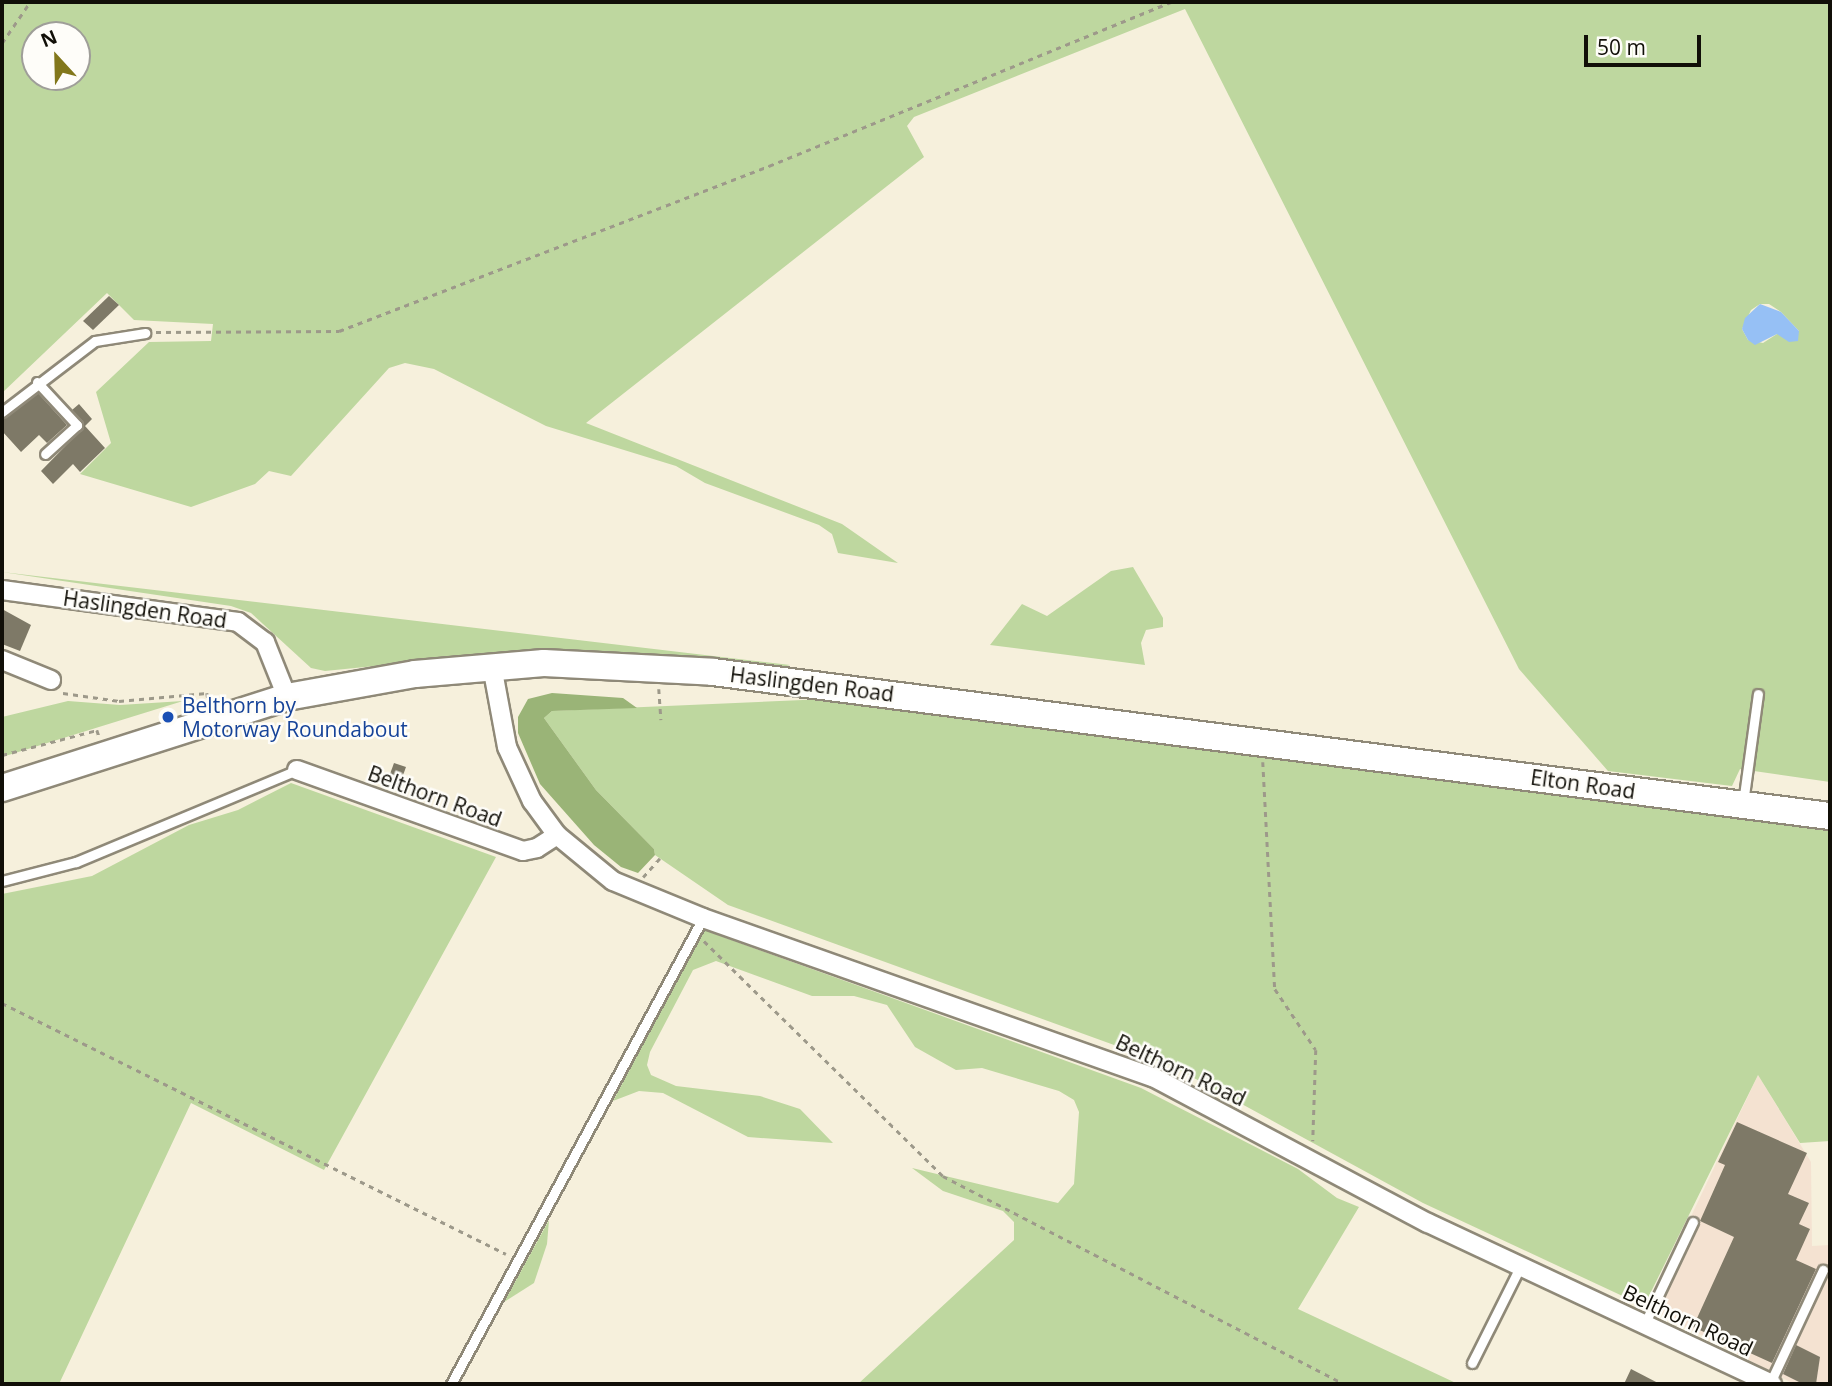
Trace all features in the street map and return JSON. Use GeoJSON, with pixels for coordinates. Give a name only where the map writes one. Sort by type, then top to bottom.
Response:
{"type":"FeatureCollection","features":[{"type":"Feature","properties":{"kind":"main road","name":"Haslingden Road"},"geometry":{"type":"LineString","coordinates":[[2,788],[104,753],[287,697],[351,683],[492,666],[544,663],[658,668],[1336,749]]}},
{"type":"Feature","properties":{"kind":"main road","name":"Elton Road"},"geometry":{"type":"LineString","coordinates":[[1336,749],[1830,816]]}},
{"type":"Feature","properties":{"kind":"street","name":"Haslingden Road"},"geometry":{"type":"LineString","coordinates":[[2,590],[238,622],[265,642],[287,697]]}},
{"type":"Feature","properties":{"kind":"street"},"geometry":{"type":"LineString","coordinates":[[2,660],[51,680]]}},
{"type":"Feature","properties":{"kind":"street","name":"Belthorn Road"},"geometry":{"type":"LineString","coordinates":[[492,666],[507,747],[532,801],[557,835],[596,871],[700,926],[1153,1077],[1312,1162],[1520,1267],[1771,1384]]}},
{"type":"Feature","properties":{"kind":"street","name":"Belthorn Road"},"geometry":{"type":"LineString","coordinates":[[297,770],[523,851],[557,835]]}},
{"type":"Feature","properties":{"kind":"lane"},"geometry":{"type":"LineString","coordinates":[[2,412],[37,382],[95,341],[145,332]]}},
{"type":"Feature","properties":{"kind":"lane"},"geometry":{"type":"LineString","coordinates":[[37,382],[77,425],[45,454]]}},
{"type":"Feature","properties":{"kind":"lane"},"geometry":{"type":"LineString","coordinates":[[1743,805],[1758,694]]}},
{"type":"Feature","properties":{"kind":"lane"},"geometry":{"type":"LineString","coordinates":[[2,881],[76,862],[297,770]]}},
{"type":"Feature","properties":{"kind":"lane"},"geometry":{"type":"LineString","coordinates":[[452,1384],[700,926]]}},
{"type":"Feature","properties":{"kind":"lane"},"geometry":{"type":"LineString","coordinates":[[1644,1325],[1693,1222]]}},
{"type":"Feature","properties":{"kind":"lane"},"geometry":{"type":"LineString","coordinates":[[1472,1363],[1520,1267]]}},
{"type":"Feature","properties":{"kind":"lane"},"geometry":{"type":"LineString","coordinates":[[1771,1384],[1822,1270]]}},
{"type":"Feature","properties":{"kind":"path"},"geometry":{"type":"LineString","coordinates":[[2,43],[30,2]]}},
{"type":"Feature","properties":{"kind":"path"},"geometry":{"type":"LineString","coordinates":[[145,332],[339,331],[769,166],[1171,2]]}},
{"type":"Feature","properties":{"kind":"path"},"geometry":{"type":"LineString","coordinates":[[658,668],[661,720]]}},
{"type":"Feature","properties":{"kind":"path"},"geometry":{"type":"LineString","coordinates":[[51,680],[65,694],[119,701],[207,693],[214,719]]}},
{"type":"Feature","properties":{"kind":"path"},"geometry":{"type":"LineString","coordinates":[[2,755],[97,730],[104,753]]}},
{"type":"Feature","properties":{"kind":"path"},"geometry":{"type":"LineString","coordinates":[[1262,740],[1275,989],[1316,1050],[1312,1162]]}},
{"type":"Feature","properties":{"kind":"path"},"geometry":{"type":"LineString","coordinates":[[633,891],[660,858]]}},
{"type":"Feature","properties":{"kind":"path"},"geometry":{"type":"LineString","coordinates":[[700,926],[943,1176],[1344,1384]]}},
{"type":"Feature","properties":{"kind":"path"},"geometry":{"type":"LineString","coordinates":[[2,1003],[517,1260]]}},
{"type":"Feature","properties":{"kind":"shaded area"},"geometry":{"type":"Polygon","coordinates":[[[1758,1075],[1811,1162],[1812,1246],[1830,1245],[1830,1384],[1794,1384],[1648,1307],[1758,1075]]]}},
{"type":"Feature","properties":{"kind":"green space"},"geometry":{"type":"Polygon","coordinates":[[[2,2],[1830,2],[1830,782],[1740,769],[1732,786],[1608,771],[1519,669],[1185,9],[914,117],[907,126],[924,157],[586,423],[842,524],[898,563],[838,553],[832,534],[819,525],[705,483],[676,466],[546,426],[434,369],[405,363],[389,368],[291,476],[269,471],[255,484],[191,507],[80,474],[111,443],[96,392],[149,342],[211,341],[213,324],[134,320],[107,293],[2,393],[2,2]],[[1760,304],[1751,310],[1742,329],[1748,340],[1763,343],[1777,334],[1799,331],[1769,304],[1760,304]]]}},
{"type":"Feature","properties":{"kind":"green space"},"geometry":{"type":"Polygon","coordinates":[[[1133,567],[1163,618],[1163,627],[1146,630],[1141,643],[1145,665],[990,645],[1022,604],[1047,616],[1111,571],[1133,567]]]}},
{"type":"Feature","properties":{"kind":"green space"},"geometry":{"type":"Polygon","coordinates":[[[2,572],[790,665],[772,670],[587,653],[515,652],[325,671],[311,668],[251,613],[231,606],[2,572]]]}},
{"type":"Feature","properties":{"kind":"green space"},"geometry":{"type":"Polygon","coordinates":[[[552,693],[623,698],[637,708],[552,711],[544,718],[596,790],[654,849],[655,855],[638,873],[621,867],[594,845],[540,784],[518,733],[518,717],[528,699],[552,693]]]}},
{"type":"Feature","properties":{"kind":"green space"},"geometry":{"type":"Polygon","coordinates":[[[826,699],[1830,828],[1830,1141],[1800,1143],[1758,1075],[1644,1306],[1423,1203],[1172,1066],[728,905],[655,855],[654,849],[596,790],[544,718],[552,711],[826,699]]]}},
{"type":"Feature","properties":{"kind":"green space"},"geometry":{"type":"Polygon","coordinates":[[[68,701],[120,705],[183,701],[2,757],[2,717],[68,701]]]}},
{"type":"Feature","properties":{"kind":"green space"},"geometry":{"type":"Polygon","coordinates":[[[291,783],[496,857],[324,1170],[191,1103],[59,1384],[2,1384],[2,894],[92,876],[189,825],[238,810],[291,783]]]}},
{"type":"Feature","properties":{"kind":"green space"},"geometry":{"type":"Polygon","coordinates":[[[704,930],[1141,1088],[1298,1169],[1337,1198],[1359,1207],[1298,1309],[1458,1384],[858,1384],[1014,1240],[1014,1222],[1003,1211],[943,1191],[912,1168],[1058,1203],[1074,1184],[1079,1112],[1074,1100],[1059,1091],[982,1068],[956,1070],[947,1065],[915,1047],[887,1005],[854,996],[812,996],[716,961],[693,970],[650,1052],[647,1065],[651,1075],[676,1086],[760,1096],[800,1109],[833,1143],[748,1137],[663,1093],[639,1091],[613,1101],[704,930]]]}},
{"type":"Feature","properties":{"kind":"green space"},"geometry":{"type":"Polygon","coordinates":[[[549,1220],[547,1244],[534,1283],[504,1302],[549,1220]]]}},
{"type":"Feature","properties":{"kind":"water"},"geometry":{"type":"Polygon","coordinates":[[[1760,304],[1781,312],[1799,331],[1798,341],[1789,342],[1777,334],[1755,345],[1748,340],[1742,329],[1745,318],[1760,304]]]}},
{"type":"Feature","properties":{"kind":"building"},"geometry":{"type":"Polygon","coordinates":[[[109,296],[119,305],[93,330],[83,321],[109,296]]]}},
{"type":"Feature","properties":{"kind":"building"},"geometry":{"type":"Polygon","coordinates":[[[38,393],[67,425],[47,443],[39,435],[21,452],[2,431],[2,419],[38,393]]]}},
{"type":"Feature","properties":{"kind":"building"},"geometry":{"type":"Polygon","coordinates":[[[79,404],[92,419],[85,426],[105,448],[80,472],[73,464],[53,484],[41,471],[83,428],[72,410],[79,404]]]}},
{"type":"Feature","properties":{"kind":"building"},"geometry":{"type":"Polygon","coordinates":[[[2,609],[31,625],[20,651],[2,644],[2,609]]]}},
{"type":"Feature","properties":{"kind":"building"},"geometry":{"type":"Polygon","coordinates":[[[394,763],[406,767],[402,778],[390,774],[394,763]]]}},
{"type":"Feature","properties":{"kind":"building"},"geometry":{"type":"Polygon","coordinates":[[[1737,1122],[1807,1153],[1788,1194],[1809,1203],[1799,1224],[1810,1229],[1796,1260],[1816,1269],[1772,1363],[1693,1327],[1734,1237],[1700,1221],[1725,1165],[1718,1162],[1737,1122]]]}},
{"type":"Feature","properties":{"kind":"building"},"geometry":{"type":"Polygon","coordinates":[[[1796,1345],[1820,1357],[1816,1384],[1803,1384],[1783,1374],[1796,1345]]]}},
{"type":"Feature","properties":{"kind":"building"},"geometry":{"type":"Polygon","coordinates":[[[1631,1369],[1660,1384],[1624,1384],[1631,1369]]]}},
{"type":"Feature","properties":{"kind":"place","name":"Belthorn by Motorway Roundabout"},"geometry":{"type":"Point","coordinates":[168,717]}}]}
